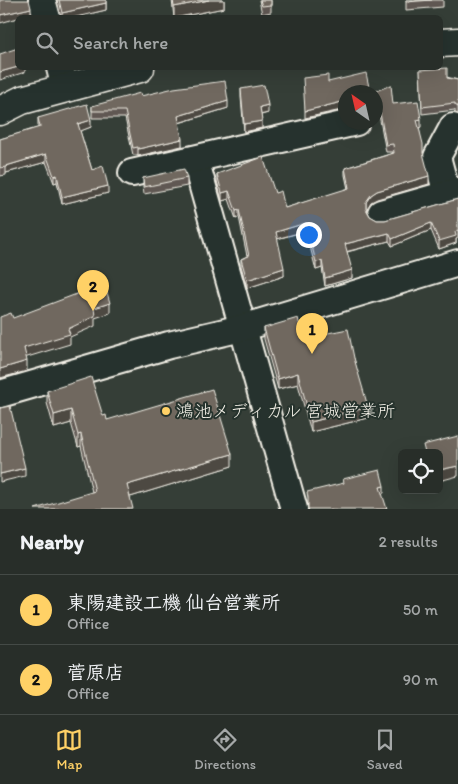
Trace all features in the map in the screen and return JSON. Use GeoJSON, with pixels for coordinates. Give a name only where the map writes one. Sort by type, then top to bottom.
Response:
{"type":"FeatureCollection","features":[{"type":"Feature","properties":{"kind":"main road"},"geometry":{"type":"LineString","coordinates":[[443,43],[458,42]]}},
{"type":"Feature","properties":{"kind":"main road"},"geometry":{"type":"LineString","coordinates":[[0,111],[62,78],[124,70]]}},
{"type":"Feature","properties":{"kind":"street"},"geometry":{"type":"LineString","coordinates":[[42,0],[46,15]]}},
{"type":"Feature","properties":{"kind":"street"},"geometry":{"type":"LineString","coordinates":[[132,173],[338,126]]}},
{"type":"Feature","properties":{"kind":"street"},"geometry":{"type":"LineString","coordinates":[[381,212],[453,192],[437,157],[453,127]]}},
{"type":"Feature","properties":{"kind":"street"},"geometry":{"type":"LineString","coordinates":[[195,159],[294,509]]}},
{"type":"Feature","properties":{"kind":"street"},"geometry":{"type":"LineString","coordinates":[[0,394],[169,345],[242,328],[458,263]]}},
{"type":"Feature","properties":{"kind":"building"},"geometry":{"type":"Polygon","coordinates":[[[0,0],[29,0],[31,8],[0,15],[0,0]]]}},
{"type":"Feature","properties":{"kind":"building"},"geometry":{"type":"Polygon","coordinates":[[[59,0],[106,0],[106,3],[62,13],[59,0]]]}},
{"type":"Feature","properties":{"kind":"building"},"geometry":{"type":"Polygon","coordinates":[[[173,0],[209,0],[174,7],[173,0]]]}},
{"type":"Feature","properties":{"kind":"building"},"geometry":{"type":"Polygon","coordinates":[[[260,0],[271,0],[271,5],[262,6],[260,0]]]}},
{"type":"Feature","properties":{"kind":"building"},"geometry":{"type":"Polygon","coordinates":[[[406,0],[432,0],[406,2],[406,0]]]}},
{"type":"Feature","properties":{"kind":"building"},"geometry":{"type":"Polygon","coordinates":[[[15,49],[15,68],[0,72],[0,54],[15,49]]]}},
{"type":"Feature","properties":{"kind":"building"},"geometry":{"type":"Polygon","coordinates":[[[443,68],[447,68],[447,78],[458,80],[458,107],[455,103],[422,107],[420,70],[443,70],[443,68]]]}},
{"type":"Feature","properties":{"kind":"building"},"geometry":{"type":"Polygon","coordinates":[[[366,73],[369,85],[338,85],[338,103],[305,111],[303,78],[328,75],[328,82],[366,73]]]}},
{"type":"Feature","properties":{"kind":"building"},"geometry":{"type":"Polygon","coordinates":[[[225,81],[228,101],[178,116],[182,139],[138,149],[138,147],[133,148],[125,111],[92,111],[92,106],[140,93],[141,96],[174,88],[225,81]]]}},
{"type":"Feature","properties":{"kind":"building"},"geometry":{"type":"Polygon","coordinates":[[[264,85],[268,105],[260,107],[262,121],[244,124],[241,89],[264,85]]]}},
{"type":"Feature","properties":{"kind":"building"},"geometry":{"type":"Polygon","coordinates":[[[391,85],[393,104],[418,101],[421,119],[417,120],[429,176],[377,191],[366,202],[366,209],[370,216],[377,220],[385,220],[458,199],[458,230],[455,232],[456,236],[439,241],[431,223],[392,239],[389,233],[345,244],[352,270],[325,278],[322,261],[316,262],[306,223],[276,232],[284,268],[247,280],[241,259],[249,256],[239,210],[236,211],[229,191],[222,193],[217,174],[263,157],[275,193],[281,191],[285,208],[349,188],[345,168],[394,153],[393,144],[386,145],[383,129],[383,88],[391,85]]]}},
{"type":"Feature","properties":{"kind":"building"},"geometry":{"type":"Polygon","coordinates":[[[87,104],[91,120],[78,124],[92,170],[103,166],[108,186],[62,197],[57,175],[54,176],[46,154],[0,168],[0,139],[40,127],[38,118],[87,104]]]}},
{"type":"Feature","properties":{"kind":"building"},"geometry":{"type":"Polygon","coordinates":[[[184,169],[187,178],[144,187],[143,178],[184,169]]]}},
{"type":"Feature","properties":{"kind":"building"},"geometry":{"type":"Polygon","coordinates":[[[90,289],[92,294],[106,289],[110,303],[94,308],[95,316],[68,329],[70,334],[24,348],[27,361],[0,369],[0,317],[11,313],[13,318],[90,289]]]}},
{"type":"Feature","properties":{"kind":"building"},"geometry":{"type":"Polygon","coordinates":[[[298,318],[303,338],[348,329],[368,407],[311,422],[298,373],[278,379],[264,328],[298,318]]]}},
{"type":"Feature","properties":{"kind":"building"},"geometry":{"type":"Polygon","coordinates":[[[91,377],[103,416],[106,415],[107,420],[212,389],[232,454],[127,485],[133,509],[35,509],[95,491],[81,434],[78,435],[71,410],[54,415],[47,391],[91,377]]]}},
{"type":"Feature","properties":{"kind":"building"},"geometry":{"type":"Polygon","coordinates":[[[10,406],[25,468],[0,474],[0,408],[10,406]]]}},
{"type":"Feature","properties":{"kind":"building"},"geometry":{"type":"Polygon","coordinates":[[[458,436],[458,466],[443,469],[443,449],[424,449],[423,445],[458,436]]]}},
{"type":"Feature","properties":{"kind":"building"},"geometry":{"type":"Polygon","coordinates":[[[380,470],[384,486],[380,487],[387,509],[308,509],[307,492],[344,483],[343,479],[380,470]]]}},
{"type":"Feature","properties":{"kind":"place","name":"菅原店"},"geometry":{"type":"Point","coordinates":[93,311]}},
{"type":"Feature","properties":{"kind":"place","name":"東陽建設工機 仙台営業所"},"geometry":{"type":"Point","coordinates":[312,354]}},
{"type":"Feature","properties":{"kind":"place","name":"鴻池メディカル 宮城営業所"},"geometry":{"type":"Point","coordinates":[166,411]}}]}
